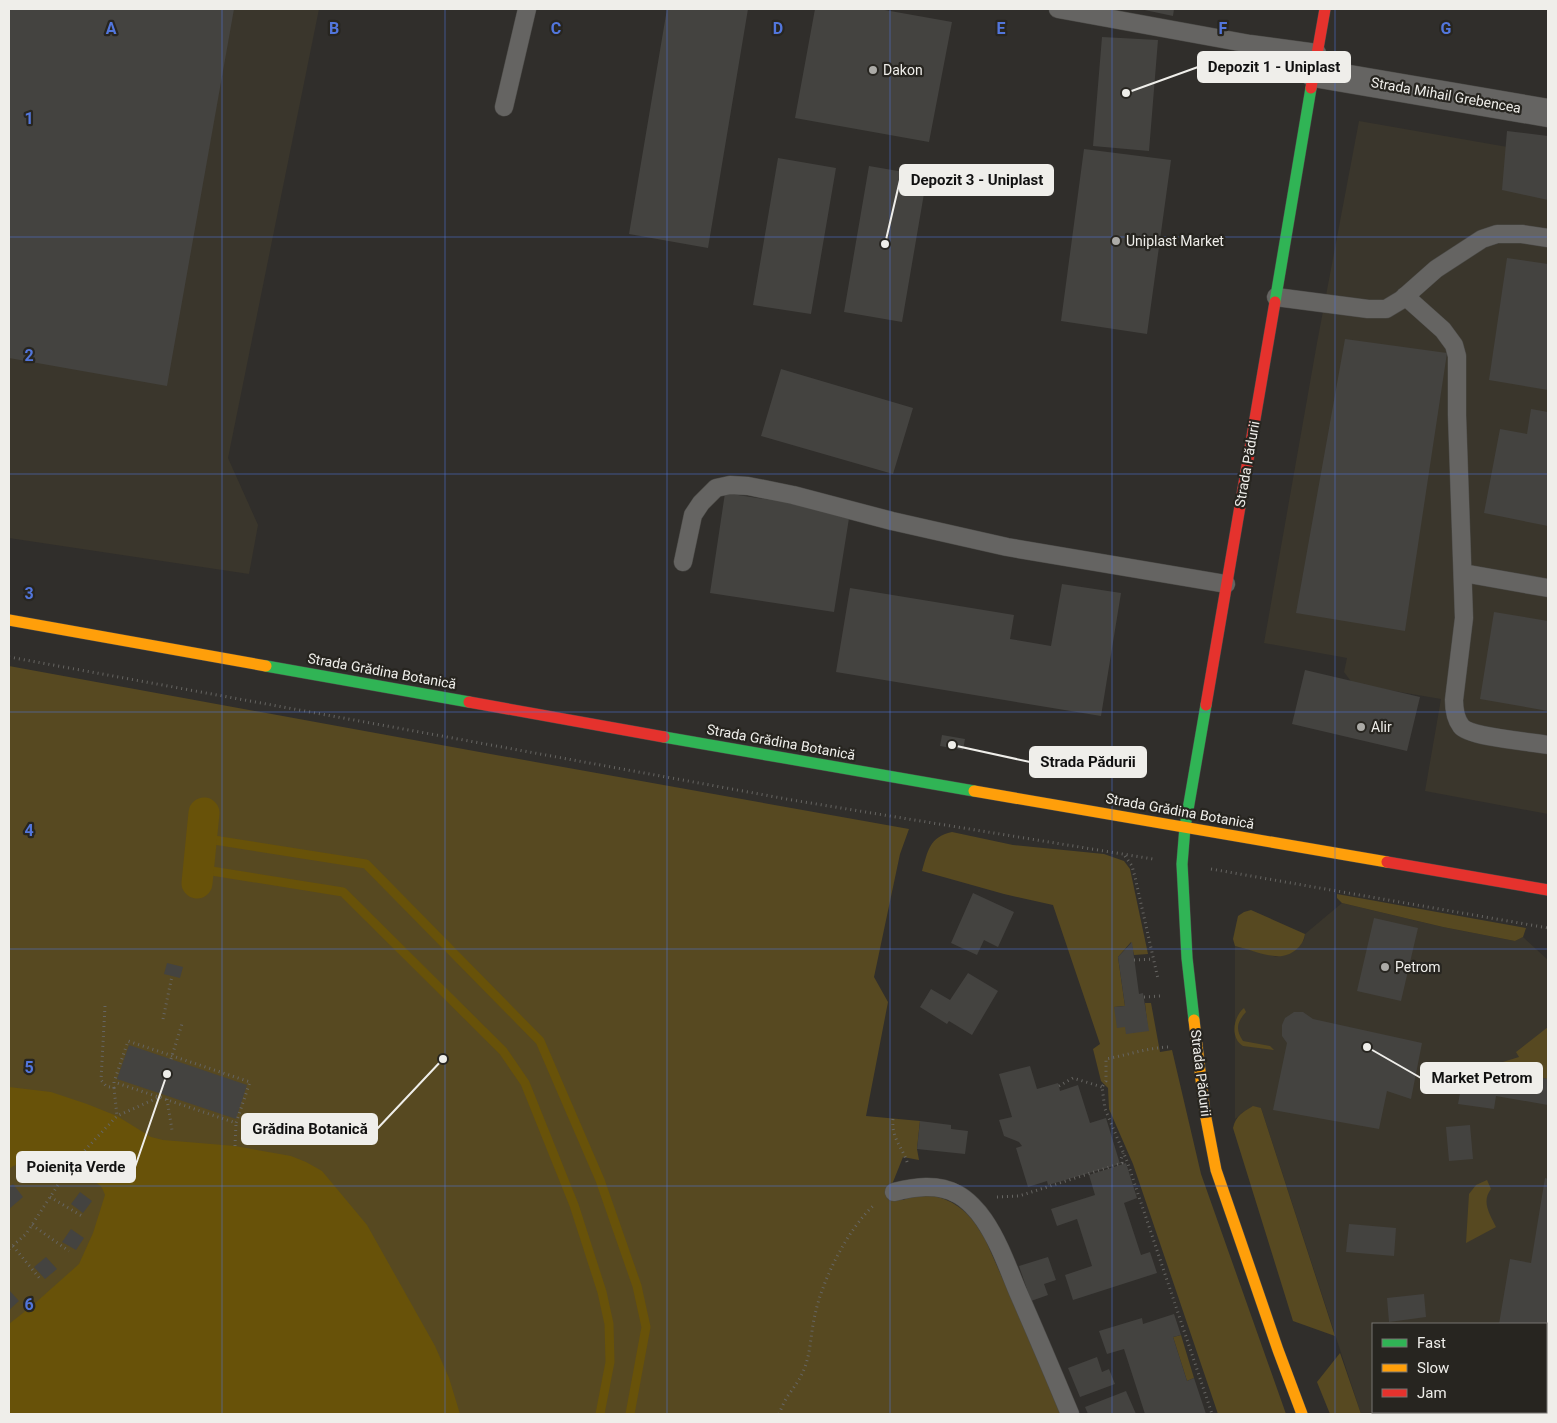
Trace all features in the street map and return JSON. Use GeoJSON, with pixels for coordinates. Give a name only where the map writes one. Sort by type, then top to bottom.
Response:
{"type":"FeatureCollection","features":[{"type":"Feature","properties":{"kind":"main road","name":"Strada Pădurii"},"geometry":{"type":"LineString","coordinates":[[1302,1414],[1216,1170],[1205,1113],[1188,967],[1182,864],[1185,827],[1325,9]]}},
{"type":"Feature","properties":{"kind":"main road","name":"Strada Grădina Botanică"},"geometry":{"type":"LineString","coordinates":[[9,620],[1548,890]]}},
{"type":"Feature","properties":{"kind":"street","name":"Strada Mihail Grebencea"},"geometry":{"type":"LineString","coordinates":[[1315,63],[1548,112]]}},
{"type":"Feature","properties":{"kind":"lane"},"geometry":{"type":"LineString","coordinates":[[504,107],[527,9]]}},
{"type":"Feature","properties":{"kind":"lane"},"geometry":{"type":"LineString","coordinates":[[1058,9],[1250,44],[1315,63]]}},
{"type":"Feature","properties":{"kind":"lane"},"geometry":{"type":"LineString","coordinates":[[1276,297],[1368,309],[1386,309],[1405,296],[1436,269],[1482,238],[1497,234],[1522,234],[1548,238]]}},
{"type":"Feature","properties":{"kind":"lane"},"geometry":{"type":"LineString","coordinates":[[1405,296],[1443,330],[1454,345],[1457,356],[1458,453],[1464,618],[1454,700],[1455,714],[1462,727],[1476,734],[1548,745]]}},
{"type":"Feature","properties":{"kind":"lane"},"geometry":{"type":"LineString","coordinates":[[683,562],[693,515],[701,503],[716,488],[739,486],[793,494],[892,521],[1007,547],[1226,584]]}},
{"type":"Feature","properties":{"kind":"lane"},"geometry":{"type":"LineString","coordinates":[[1463,573],[1548,588]]}},
{"type":"Feature","properties":{"kind":"lane"},"geometry":{"type":"LineString","coordinates":[[894,1192],[914,1187],[933,1187],[946,1190],[957,1194],[984,1220],[1001,1252],[1070,1414]]}},
{"type":"Feature","properties":{"kind":"path"},"geometry":{"type":"LineString","coordinates":[[9,657],[792,800],[1182,864],[1548,928]]}},
{"type":"Feature","properties":{"kind":"path"},"geometry":{"type":"LineString","coordinates":[[1124,855],[1132,866],[1163,1004]]}},
{"type":"Feature","properties":{"kind":"path"},"geometry":{"type":"LineString","coordinates":[[1134,960],[1154,959]]}},
{"type":"Feature","properties":{"kind":"path"},"geometry":{"type":"LineString","coordinates":[[163,1019],[172,976]]}},
{"type":"Feature","properties":{"kind":"path"},"geometry":{"type":"LineString","coordinates":[[1144,997],[1161,996]]}},
{"type":"Feature","properties":{"kind":"path"},"geometry":{"type":"LineString","coordinates":[[105,1006],[101,1080],[106,1086],[114,1088]]}},
{"type":"Feature","properties":{"kind":"path"},"geometry":{"type":"LineString","coordinates":[[172,1058],[182,1024]]}},
{"type":"Feature","properties":{"kind":"path"},"geometry":{"type":"LineString","coordinates":[[117,1116],[114,1082],[128,1041],[172,1058],[250,1082],[236,1123],[235,1146]]}},
{"type":"Feature","properties":{"kind":"path"},"geometry":{"type":"LineString","coordinates":[[1173,1047],[1150,1048],[1106,1059],[1106,1081],[1102,1087],[1105,1108],[1124,1153],[1212,1414]]}},
{"type":"Feature","properties":{"kind":"path"},"geometry":{"type":"LineString","coordinates":[[1059,1086],[1073,1078],[1102,1087]]}},
{"type":"Feature","properties":{"kind":"path"},"geometry":{"type":"LineString","coordinates":[[114,1082],[162,1096],[236,1123]]}},
{"type":"Feature","properties":{"kind":"path"},"geometry":{"type":"LineString","coordinates":[[41,1280],[10,1247],[26,1234],[71,1164],[117,1116],[162,1096]]}},
{"type":"Feature","properties":{"kind":"path"},"geometry":{"type":"LineString","coordinates":[[167,1099],[172,1130]]}},
{"type":"Feature","properties":{"kind":"path"},"geometry":{"type":"LineString","coordinates":[[893,1119],[892,1129],[896,1141],[905,1155],[914,1187]]}},
{"type":"Feature","properties":{"kind":"path"},"geometry":{"type":"LineString","coordinates":[[970,1205],[981,1198],[1019,1196],[1122,1163],[1121,1159],[1124,1153]]}},
{"type":"Feature","properties":{"kind":"path"},"geometry":{"type":"LineString","coordinates":[[779,1414],[786,1398],[800,1380],[807,1363],[815,1313],[828,1276],[840,1252],[864,1214],[878,1201],[894,1192]]}},
{"type":"Feature","properties":{"kind":"path"},"geometry":{"type":"LineString","coordinates":[[50,1197],[82,1216]]}},
{"type":"Feature","properties":{"kind":"path"},"geometry":{"type":"LineString","coordinates":[[32,1225],[69,1251]]}},
{"type":"Feature","properties":{"kind":"shaded area"},"geometry":{"type":"Polygon","coordinates":[[[9,9],[319,9],[228,458],[258,525],[249,574],[9,538],[9,9]]]}},
{"type":"Feature","properties":{"kind":"shaded area"},"geometry":{"type":"Polygon","coordinates":[[[1359,121],[1548,154],[1548,814],[1425,791],[1441,699],[1353,684],[1344,672],[1347,658],[1264,643],[1317,343],[1359,121]]]}},
{"type":"Feature","properties":{"kind":"shaded area"},"geometry":{"type":"Polygon","coordinates":[[[9,666],[909,829],[900,854],[874,977],[888,1002],[866,1116],[920,1121],[917,1149],[919,1160],[903,1157],[889,1192],[903,1200],[922,1195],[942,1198],[960,1208],[974,1222],[985,1239],[1063,1414],[9,1414],[9,666]]]}},
{"type":"Feature","properties":{"kind":"shaded area"},"geometry":{"type":"Polygon","coordinates":[[[952,832],[1013,845],[1104,854],[1124,861],[1130,869],[1148,954],[1134,955],[1131,942],[1118,957],[1125,1006],[1114,1007],[1125,1027],[1148,1031],[1145,1003],[1151,1003],[1160,1052],[1172,1050],[1201,1174],[1286,1414],[1218,1414],[1133,1164],[1109,1109],[1108,1088],[1101,1081],[1093,1049],[1100,1044],[1053,905],[1004,894],[922,871],[928,851],[934,841],[944,834],[952,832]]]}},
{"type":"Feature","properties":{"kind":"shaded area"},"geometry":{"type":"Polygon","coordinates":[[[1337,894],[1526,928],[1523,937],[1515,941],[1443,927],[1342,903],[1337,898],[1337,894]]]}},
{"type":"Feature","properties":{"kind":"shaded area"},"geometry":{"type":"Polygon","coordinates":[[[1342,903],[1443,927],[1515,941],[1523,937],[1548,960],[1548,1414],[1361,1414],[1261,1108],[1243,1112],[1235,1119],[1235,946],[1277,957],[1304,940],[1305,934],[1342,903]]]}},
{"type":"Feature","properties":{"kind":"shaded area"},"geometry":{"type":"Polygon","coordinates":[[[1251,910],[1305,934],[1301,944],[1290,954],[1280,956],[1235,946],[1233,939],[1238,916],[1251,910]]]}},
{"type":"Feature","properties":{"kind":"shaded area"},"geometry":{"type":"Polygon","coordinates":[[[1244,1008],[1246,1012],[1238,1026],[1243,1041],[1270,1046],[1274,1050],[1243,1046],[1236,1038],[1235,1022],[1244,1008]]]}},
{"type":"Feature","properties":{"kind":"shaded area"},"geometry":{"type":"Polygon","coordinates":[[[1548,1027],[1548,1079],[1501,1070],[1499,1078],[1464,1072],[1465,1069],[1477,1070],[1519,1057],[1516,1052],[1548,1027]]]}},
{"type":"Feature","properties":{"kind":"shaded area"},"geometry":{"type":"Polygon","coordinates":[[[9,1087],[51,1092],[87,1104],[117,1116],[151,1137],[163,1140],[235,1146],[291,1156],[322,1171],[367,1225],[435,1346],[449,1378],[460,1414],[9,1414],[9,1324],[79,1264],[93,1233],[105,1195],[102,1188],[93,1180],[59,1159],[43,1158],[31,1160],[9,1169],[9,1087]]]}},
{"type":"Feature","properties":{"kind":"shaded area"},"geometry":{"type":"Polygon","coordinates":[[[1253,1106],[1261,1108],[1335,1336],[1293,1321],[1233,1128],[1238,1117],[1253,1106]]]}},
{"type":"Feature","properties":{"kind":"shaded area"},"geometry":{"type":"Polygon","coordinates":[[[1487,1180],[1491,1189],[1488,1194],[1487,1203],[1489,1213],[1496,1227],[1466,1243],[1469,1194],[1476,1185],[1487,1180]]]}},
{"type":"Feature","properties":{"kind":"shaded area"},"geometry":{"type":"Polygon","coordinates":[[[1181,1335],[1194,1378],[1187,1381],[1173,1337],[1181,1335]]]}},
{"type":"Feature","properties":{"kind":"shaded area"},"geometry":{"type":"Polygon","coordinates":[[[1340,1353],[1361,1414],[1330,1414],[1317,1382],[1340,1353]]]}},
{"type":"Feature","properties":{"kind":"building"},"geometry":{"type":"Polygon","coordinates":[[[9,9],[234,9],[167,386],[9,358],[9,9]]]}},
{"type":"Feature","properties":{"kind":"building"},"geometry":{"type":"Polygon","coordinates":[[[667,9],[748,9],[708,248],[629,234],[667,9]]]}},
{"type":"Feature","properties":{"kind":"building","name":"Dakon"},"geometry":{"type":"Polygon","coordinates":[[[815,9],[879,9],[952,22],[929,142],[795,118],[815,9]]]}},
{"type":"Feature","properties":{"kind":"building"},"geometry":{"type":"Polygon","coordinates":[[[1140,9],[1174,9],[1173,16],[1140,9]]]}},
{"type":"Feature","properties":{"kind":"building"},"geometry":{"type":"Polygon","coordinates":[[[1102,37],[1158,40],[1149,151],[1093,146],[1102,37]]]}},
{"type":"Feature","properties":{"kind":"building"},"geometry":{"type":"Polygon","coordinates":[[[1507,131],[1548,136],[1548,200],[1502,190],[1507,131]]]}},
{"type":"Feature","properties":{"kind":"building","name":"Uniplast Market"},"geometry":{"type":"Polygon","coordinates":[[[1084,149],[1171,160],[1147,334],[1061,321],[1084,149]]]}},
{"type":"Feature","properties":{"kind":"building"},"geometry":{"type":"Polygon","coordinates":[[[778,158],[836,168],[811,314],[753,305],[778,158]]]}},
{"type":"Feature","properties":{"kind":"building"},"geometry":{"type":"Polygon","coordinates":[[[869,166],[927,176],[902,322],[844,312],[869,166]]]}},
{"type":"Feature","properties":{"kind":"building"},"geometry":{"type":"Polygon","coordinates":[[[1507,258],[1548,264],[1548,390],[1489,380],[1507,258]]]}},
{"type":"Feature","properties":{"kind":"building"},"geometry":{"type":"Polygon","coordinates":[[[1345,339],[1447,353],[1405,631],[1296,613],[1345,339]]]}},
{"type":"Feature","properties":{"kind":"building"},"geometry":{"type":"Polygon","coordinates":[[[781,369],[913,408],[893,474],[761,436],[781,369]]]}},
{"type":"Feature","properties":{"kind":"building"},"geometry":{"type":"Polygon","coordinates":[[[1531,409],[1548,412],[1548,526],[1484,513],[1500,429],[1527,434],[1531,409]]]}},
{"type":"Feature","properties":{"kind":"building"},"geometry":{"type":"Polygon","coordinates":[[[725,493],[850,512],[834,612],[710,593],[725,493]]]}},
{"type":"Feature","properties":{"kind":"building"},"geometry":{"type":"Polygon","coordinates":[[[1062,584],[1121,593],[1101,716],[836,672],[850,588],[1014,615],[1010,639],[1051,646],[1062,584]]]}},
{"type":"Feature","properties":{"kind":"building"},"geometry":{"type":"Polygon","coordinates":[[[1494,612],[1548,621],[1548,711],[1480,699],[1494,612]]]}},
{"type":"Feature","properties":{"kind":"building"},"geometry":{"type":"Polygon","coordinates":[[[1305,670],[1420,697],[1407,751],[1292,724],[1305,670]]]}},
{"type":"Feature","properties":{"kind":"building"},"geometry":{"type":"Polygon","coordinates":[[[942,735],[965,739],[963,750],[940,746],[942,735]]]}},
{"type":"Feature","properties":{"kind":"building"},"geometry":{"type":"Polygon","coordinates":[[[973,893],[1014,912],[998,947],[984,940],[977,955],[951,943],[973,893]]]}},
{"type":"Feature","properties":{"kind":"building"},"geometry":{"type":"Polygon","coordinates":[[[1374,918],[1418,928],[1401,1001],[1357,991],[1374,918]]]}},
{"type":"Feature","properties":{"kind":"building"},"geometry":{"type":"Polygon","coordinates":[[[1132,942],[1139,994],[1143,993],[1149,1031],[1126,1034],[1125,1027],[1117,1028],[1114,1007],[1125,1006],[1118,957],[1132,942]]]}},
{"type":"Feature","properties":{"kind":"building"},"geometry":{"type":"Polygon","coordinates":[[[167,963],[183,967],[180,978],[164,974],[167,963]]]}},
{"type":"Feature","properties":{"kind":"building"},"geometry":{"type":"Polygon","coordinates":[[[968,973],[998,991],[972,1035],[949,1021],[947,1024],[920,1007],[931,989],[950,1000],[968,973]]]}},
{"type":"Feature","properties":{"kind":"building"},"geometry":{"type":"Polygon","coordinates":[[[1294,1012],[1303,1012],[1313,1019],[1422,1043],[1411,1099],[1387,1091],[1379,1129],[1273,1110],[1287,1043],[1282,1036],[1282,1025],[1285,1018],[1294,1012]]]}},
{"type":"Feature","properties":{"kind":"building"},"geometry":{"type":"Polygon","coordinates":[[[129,1045],[247,1085],[236,1119],[117,1079],[129,1045]]]}},
{"type":"Feature","properties":{"kind":"building"},"geometry":{"type":"Polygon","coordinates":[[[1030,1066],[1037,1089],[1058,1083],[1060,1091],[1078,1085],[1090,1123],[1106,1118],[1120,1164],[1048,1185],[1047,1181],[1028,1187],[1016,1148],[1022,1146],[1019,1142],[1004,1136],[999,1120],[1012,1117],[999,1074],[1030,1066]]]}},
{"type":"Feature","properties":{"kind":"building"},"geometry":{"type":"Polygon","coordinates":[[[1500,1070],[1548,1079],[1548,1105],[1496,1096],[1494,1109],[1458,1104],[1464,1072],[1499,1078],[1500,1070]]]}},
{"type":"Feature","properties":{"kind":"building"},"geometry":{"type":"Polygon","coordinates":[[[920,1121],[951,1125],[951,1129],[968,1131],[965,1154],[917,1149],[920,1121]]]}},
{"type":"Feature","properties":{"kind":"building"},"geometry":{"type":"Polygon","coordinates":[[[1470,1125],[1473,1159],[1449,1161],[1446,1127],[1470,1125]]]}},
{"type":"Feature","properties":{"kind":"building"},"geometry":{"type":"Polygon","coordinates":[[[1126,1163],[1137,1198],[1124,1203],[1141,1255],[1150,1252],[1157,1273],[1073,1300],[1065,1275],[1092,1266],[1077,1219],[1057,1226],[1051,1209],[1095,1195],[1089,1175],[1126,1163]]]}},
{"type":"Feature","properties":{"kind":"building"},"geometry":{"type":"Polygon","coordinates":[[[1545,1178],[1548,1179],[1548,1414],[1484,1414],[1547,1413],[1547,1323],[1499,1323],[1510,1259],[1531,1263],[1545,1178]]]}},
{"type":"Feature","properties":{"kind":"building"},"geometry":{"type":"Polygon","coordinates":[[[13,1184],[23,1197],[9,1209],[9,1187],[13,1184]]]}},
{"type":"Feature","properties":{"kind":"building"},"geometry":{"type":"Polygon","coordinates":[[[80,1192],[92,1201],[83,1213],[71,1204],[80,1192]]]}},
{"type":"Feature","properties":{"kind":"building"},"geometry":{"type":"Polygon","coordinates":[[[1349,1224],[1396,1228],[1394,1256],[1346,1252],[1349,1224]]]}},
{"type":"Feature","properties":{"kind":"building"},"geometry":{"type":"Polygon","coordinates":[[[71,1229],[84,1238],[76,1250],[62,1242],[71,1229]]]}},
{"type":"Feature","properties":{"kind":"building"},"geometry":{"type":"Polygon","coordinates":[[[46,1257],[57,1269],[45,1279],[34,1267],[46,1257]]]}},
{"type":"Feature","properties":{"kind":"building"},"geometry":{"type":"Polygon","coordinates":[[[1048,1257],[1056,1280],[1044,1284],[1048,1295],[1031,1301],[1019,1266],[1048,1257]]]}},
{"type":"Feature","properties":{"kind":"building"},"geometry":{"type":"Polygon","coordinates":[[[9,1290],[19,1301],[9,1310],[9,1290]]]}},
{"type":"Feature","properties":{"kind":"building"},"geometry":{"type":"Polygon","coordinates":[[[1424,1294],[1426,1317],[1389,1322],[1387,1298],[1424,1294]]]}},
{"type":"Feature","properties":{"kind":"building"},"geometry":{"type":"Polygon","coordinates":[[[1174,1314],[1181,1335],[1173,1337],[1187,1381],[1194,1378],[1206,1414],[1145,1414],[1124,1349],[1107,1354],[1099,1331],[1142,1318],[1143,1324],[1174,1314]]]}},
{"type":"Feature","properties":{"kind":"building"},"geometry":{"type":"Polygon","coordinates":[[[1097,1357],[1102,1372],[1109,1369],[1115,1384],[1080,1397],[1068,1368],[1097,1357]]]}},
{"type":"Feature","properties":{"kind":"building"},"geometry":{"type":"Polygon","coordinates":[[[1126,1391],[1136,1414],[1088,1414],[1085,1407],[1126,1391]]]}},
{"type":"Feature","properties":{"kind":"building"},"geometry":{"type":"Polygon","coordinates":[[[1409,1413],[1435,1413],[1435,1414],[1409,1413]]]}},
{"type":"Feature","properties":{"kind":"waterway"},"geometry":{"type":"LineString","coordinates":[[197,883],[204,813]]}},
{"type":"Feature","properties":{"kind":"waterway"},"geometry":{"type":"LineString","coordinates":[[201,838],[366,864],[540,1041],[600,1180],[637,1286],[646,1327],[630,1414]]}},
{"type":"Feature","properties":{"kind":"waterway"},"geometry":{"type":"LineString","coordinates":[[199,869],[343,892],[503,1051],[525,1083],[574,1205],[602,1292],[609,1324],[610,1362],[600,1414]]}},
{"type":"Feature","properties":{"kind":"traffic: fast"},"geometry":{"type":"LineString","coordinates":[[1275,302],[1311,88]]}},
{"type":"Feature","properties":{"kind":"traffic: fast"},"geometry":{"type":"LineString","coordinates":[[266,666],[469,702]]}},
{"type":"Feature","properties":{"kind":"traffic: fast"},"geometry":{"type":"LineString","coordinates":[[1194,1020],[1187,958],[1182,864],[1185,827],[1206,705]]}},
{"type":"Feature","properties":{"kind":"traffic: fast"},"geometry":{"type":"LineString","coordinates":[[664,737],[974,791]]}},
{"type":"Feature","properties":{"kind":"traffic: slow"},"geometry":{"type":"LineString","coordinates":[[9,620],[266,666]]}},
{"type":"Feature","properties":{"kind":"traffic: slow"},"geometry":{"type":"LineString","coordinates":[[974,791],[1387,862]]}},
{"type":"Feature","properties":{"kind":"traffic: slow"},"geometry":{"type":"LineString","coordinates":[[1194,1020],[1205,1113],[1216,1170],[1302,1414]]}},
{"type":"Feature","properties":{"kind":"traffic: jam"},"geometry":{"type":"LineString","coordinates":[[1311,88],[1325,9]]}},
{"type":"Feature","properties":{"kind":"traffic: jam"},"geometry":{"type":"LineString","coordinates":[[1206,705],[1275,302]]}},
{"type":"Feature","properties":{"kind":"traffic: jam"},"geometry":{"type":"LineString","coordinates":[[469,702],[664,737]]}},
{"type":"Feature","properties":{"kind":"traffic: jam"},"geometry":{"type":"LineString","coordinates":[[1387,862],[1548,890]]}},
{"type":"Feature","properties":{"kind":"place","name":"Dakon"},"geometry":{"type":"Point","coordinates":[873,70]}},
{"type":"Feature","properties":{"kind":"place","name":"Depozit 1 - Uniplast"},"geometry":{"type":"Point","coordinates":[1126,93]}},
{"type":"Feature","properties":{"kind":"place","name":"Uniplast Market"},"geometry":{"type":"Point","coordinates":[1116,241]}},
{"type":"Feature","properties":{"kind":"place","name":"Depozit 3 - Uniplast"},"geometry":{"type":"Point","coordinates":[885,244]}},
{"type":"Feature","properties":{"kind":"place","name":"Alir"},"geometry":{"type":"Point","coordinates":[1361,727]}},
{"type":"Feature","properties":{"kind":"place","name":"Strada Pădurii"},"geometry":{"type":"Point","coordinates":[952,745]}},
{"type":"Feature","properties":{"kind":"place","name":"Petrom"},"geometry":{"type":"Point","coordinates":[1385,967]}},
{"type":"Feature","properties":{"kind":"place","name":"Market Petrom"},"geometry":{"type":"Point","coordinates":[1367,1047]}},
{"type":"Feature","properties":{"kind":"place","name":"Grădina Botanică"},"geometry":{"type":"Point","coordinates":[443,1059]}},
{"type":"Feature","properties":{"kind":"place","name":"Poienița Verde"},"geometry":{"type":"Point","coordinates":[167,1074]}}]}
